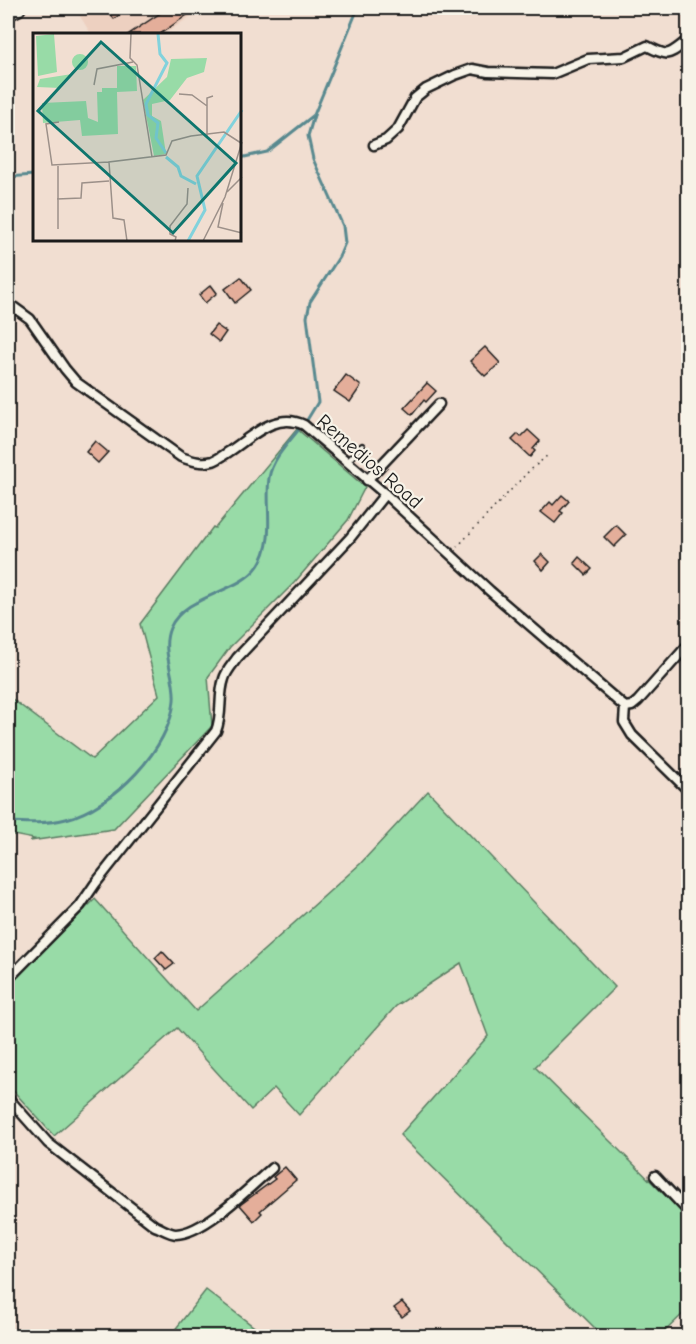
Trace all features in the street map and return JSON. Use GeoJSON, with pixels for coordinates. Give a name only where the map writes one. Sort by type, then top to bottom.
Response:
{"type":"FeatureCollection","features":[{"type":"Feature","properties":{"kind":"highway"},"geometry":{"type":"LineString","coordinates":[[8,13],[18,8]]}},
{"type":"Feature","properties":{"kind":"street"},"geometry":{"type":"LineString","coordinates":[[374,145],[386,140],[398,129],[415,98],[426,89],[472,69],[488,72],[552,74],[588,59],[624,57],[647,46],[665,55],[688,40]]}},
{"type":"Feature","properties":{"kind":"street","name":"Remedios Road"},"geometry":{"type":"LineString","coordinates":[[8,303],[30,319],[76,382],[182,457],[196,462],[215,461],[274,423],[286,419],[304,425],[385,494],[490,591],[625,707]]}},
{"type":"Feature","properties":{"kind":"street"},"geometry":{"type":"LineString","coordinates":[[367,480],[439,404]]}},
{"type":"Feature","properties":{"kind":"street"},"geometry":{"type":"LineString","coordinates":[[8,979],[80,906],[216,731],[221,720],[220,700],[224,677],[237,658],[351,538],[385,494]]}},
{"type":"Feature","properties":{"kind":"street"},"geometry":{"type":"LineString","coordinates":[[688,645],[638,701],[632,706],[625,707],[624,722],[632,735],[688,790]]}},
{"type":"Feature","properties":{"kind":"street"},"geometry":{"type":"LineString","coordinates":[[8,1098],[48,1143],[155,1226],[174,1234],[191,1231],[214,1218],[272,1168]]}},
{"type":"Feature","properties":{"kind":"street"},"geometry":{"type":"LineString","coordinates":[[655,1176],[688,1211]]}},
{"type":"Feature","properties":{"kind":"lane"},"geometry":{"type":"LineString","coordinates":[[347,461],[362,446]]}},
{"type":"Feature","properties":{"kind":"path"},"geometry":{"type":"LineString","coordinates":[[450,554],[527,473],[548,455]]}},
{"type":"Feature","properties":{"kind":"shaded area"},"geometry":{"type":"Polygon","coordinates":[[[75,8],[203,8],[166,33],[90,33],[75,8]]]}},
{"type":"Feature","properties":{"kind":"green space"},"geometry":{"type":"Polygon","coordinates":[[[297,429],[365,487],[348,520],[294,583],[230,647],[208,677],[212,726],[114,829],[30,841],[34,839],[8,834],[8,696],[92,759],[159,695],[140,624],[213,527],[215,528],[297,429]]]}},
{"type":"Feature","properties":{"kind":"green space"},"geometry":{"type":"Polygon","coordinates":[[[428,791],[615,987],[535,1067],[688,1218],[688,1309],[660,1336],[603,1336],[400,1135],[488,1036],[461,963],[396,1006],[299,1115],[274,1088],[251,1110],[177,1028],[54,1136],[8,1085],[8,986],[95,899],[196,1011],[360,864],[428,791]]]}},
{"type":"Feature","properties":{"kind":"green space"},"geometry":{"type":"Polygon","coordinates":[[[206,1290],[266,1336],[170,1336],[206,1290]]]}},
{"type":"Feature","properties":{"kind":"building"},"geometry":{"type":"Polygon","coordinates":[[[105,8],[128,8],[114,19],[105,8]]]}},
{"type":"Feature","properties":{"kind":"building"},"geometry":{"type":"Polygon","coordinates":[[[168,8],[197,8],[161,33],[130,33],[168,8]]]}},
{"type":"Feature","properties":{"kind":"building"},"geometry":{"type":"Polygon","coordinates":[[[241,277],[251,290],[235,303],[225,289],[241,277]]]}},
{"type":"Feature","properties":{"kind":"building"},"geometry":{"type":"Polygon","coordinates":[[[211,285],[217,293],[205,303],[199,295],[211,285]]]}},
{"type":"Feature","properties":{"kind":"building"},"geometry":{"type":"Polygon","coordinates":[[[216,325],[226,332],[219,342],[209,334],[216,325]]]}},
{"type":"Feature","properties":{"kind":"building"},"geometry":{"type":"Polygon","coordinates":[[[485,347],[500,363],[485,376],[470,361],[485,347]]]}},
{"type":"Feature","properties":{"kind":"building"},"geometry":{"type":"Polygon","coordinates":[[[346,375],[361,386],[350,402],[334,391],[346,375]]]}},
{"type":"Feature","properties":{"kind":"building"},"geometry":{"type":"Polygon","coordinates":[[[427,383],[436,391],[426,402],[424,400],[412,415],[404,408],[427,383]]]}},
{"type":"Feature","properties":{"kind":"building"},"geometry":{"type":"Polygon","coordinates":[[[528,430],[540,441],[530,457],[512,440],[518,434],[521,437],[528,430]]]}},
{"type":"Feature","properties":{"kind":"building"},"geometry":{"type":"Polygon","coordinates":[[[95,441],[108,452],[98,463],[86,452],[95,441]]]}},
{"type":"Feature","properties":{"kind":"building"},"geometry":{"type":"Polygon","coordinates":[[[562,495],[569,501],[560,511],[563,513],[555,523],[541,512],[550,502],[553,505],[562,495]]]}},
{"type":"Feature","properties":{"kind":"building"},"geometry":{"type":"Polygon","coordinates":[[[616,525],[626,535],[614,547],[604,537],[616,525]]]}},
{"type":"Feature","properties":{"kind":"building"},"geometry":{"type":"Polygon","coordinates":[[[542,554],[550,562],[543,570],[535,561],[542,554]]]}},
{"type":"Feature","properties":{"kind":"building"},"geometry":{"type":"Polygon","coordinates":[[[579,557],[592,569],[586,575],[574,563],[579,557]]]}},
{"type":"Feature","properties":{"kind":"building"},"geometry":{"type":"Polygon","coordinates":[[[162,951],[174,964],[166,970],[155,958],[162,951]]]}},
{"type":"Feature","properties":{"kind":"building"},"geometry":{"type":"Polygon","coordinates":[[[285,1167],[296,1180],[260,1211],[262,1213],[254,1221],[240,1205],[275,1179],[273,1177],[285,1167]]]}},
{"type":"Feature","properties":{"kind":"building"},"geometry":{"type":"Polygon","coordinates":[[[402,1302],[410,1311],[402,1317],[394,1308],[402,1302]]]}},
{"type":"Feature","properties":{"kind":"waterway"},"geometry":{"type":"LineString","coordinates":[[242,158],[267,152],[314,115],[358,8]]}},
{"type":"Feature","properties":{"kind":"waterway"},"geometry":{"type":"LineString","coordinates":[[307,420],[318,402],[307,317],[310,302],[339,257],[345,243],[343,226],[313,159],[308,136],[314,115]]}},
{"type":"Feature","properties":{"kind":"waterway"},"geometry":{"type":"LineString","coordinates":[[8,177],[33,175]]}},
{"type":"Feature","properties":{"kind":"waterway"},"geometry":{"type":"LineString","coordinates":[[8,822],[52,822],[84,813],[120,789],[151,756],[170,718],[174,700],[167,655],[167,637],[170,628],[177,617],[188,608],[239,582],[258,566],[267,545],[268,489],[271,471],[282,451],[300,428]]}}]}
